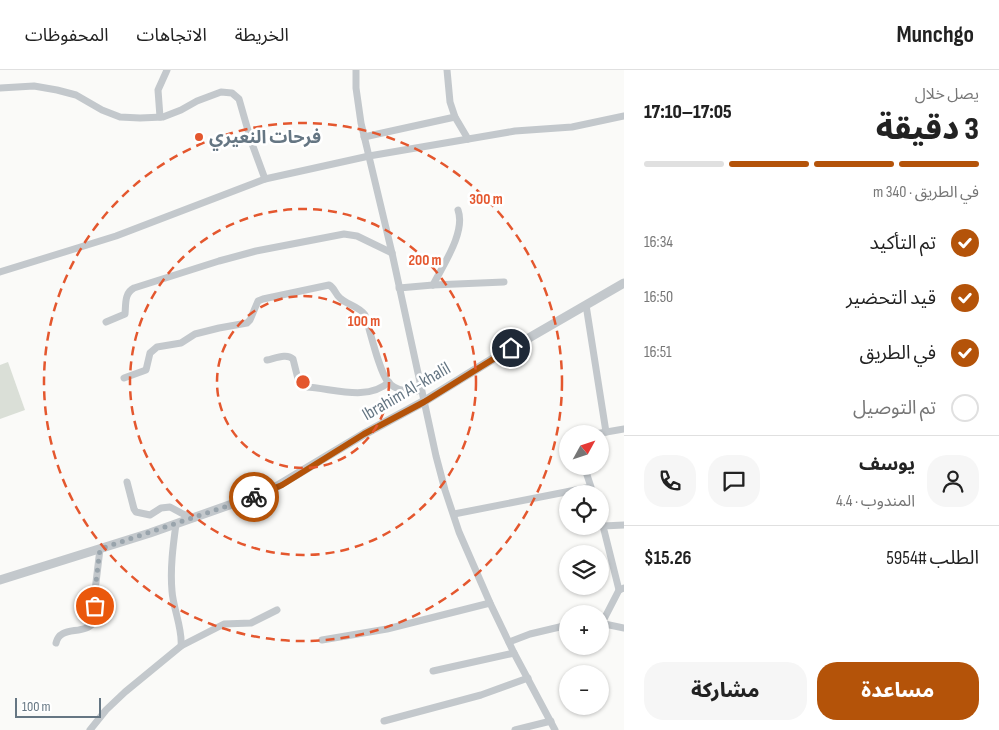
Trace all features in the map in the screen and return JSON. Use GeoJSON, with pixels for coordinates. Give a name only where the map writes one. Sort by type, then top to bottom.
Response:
{"type":"FeatureCollection","features":[{"type":"Feature","properties":{"kind":"street"},"geometry":{"type":"LineString","coordinates":[[160,117],[158,90],[167,70]]}},
{"type":"Feature","properties":{"kind":"street"},"geometry":{"type":"LineString","coordinates":[[356,70],[356,88],[364,137],[392,253],[436,456],[459,532],[514,653],[555,730]]}},
{"type":"Feature","properties":{"kind":"street"},"geometry":{"type":"LineString","coordinates":[[447,70],[450,102],[455,117],[468,139]]}},
{"type":"Feature","properties":{"kind":"street"},"geometry":{"type":"LineString","coordinates":[[0,88],[34,86],[57,90],[76,95],[102,110],[120,117],[140,118],[160,117],[221,92],[232,93],[239,100],[265,179]]}},
{"type":"Feature","properties":{"kind":"street"},"geometry":{"type":"LineString","coordinates":[[0,272],[116,236],[265,179],[369,156],[515,131],[572,126],[624,116]]}},
{"type":"Feature","properties":{"kind":"street"},"geometry":{"type":"LineString","coordinates":[[364,137],[455,117]]}},
{"type":"Feature","properties":{"kind":"street"},"geometry":{"type":"LineString","coordinates":[[433,285],[457,236],[460,224],[458,210]]}},
{"type":"Feature","properties":{"kind":"street"},"geometry":{"type":"LineString","coordinates":[[106,322],[125,314],[129,290],[256,251],[350,233],[392,253]]}},
{"type":"Feature","properties":{"kind":"street"},"geometry":{"type":"LineString","coordinates":[[399,288],[504,282]]}},
{"type":"Feature","properties":{"kind":"street","name":"Ibrahim Al-khalil"},"geometry":{"type":"LineString","coordinates":[[0,580],[194,518],[253,498],[282,485],[364,434],[424,402],[496,357],[624,283]]}},
{"type":"Feature","properties":{"kind":"street"},"geometry":{"type":"LineString","coordinates":[[124,378],[146,370],[150,354],[157,347],[181,343],[195,334],[248,323],[258,301],[262,299],[329,285],[333,287],[339,297],[362,310],[378,358],[389,382],[400,390],[410,392],[421,390]]}},
{"type":"Feature","properties":{"kind":"street"},"geometry":{"type":"LineString","coordinates":[[586,305],[605,425]]}},
{"type":"Feature","properties":{"kind":"street"},"geometry":{"type":"LineString","coordinates":[[268,360],[287,356],[291,357],[299,383],[306,387],[355,394],[382,388],[389,382]]}},
{"type":"Feature","properties":{"kind":"street"},"geometry":{"type":"LineString","coordinates":[[609,432],[624,430]]}},
{"type":"Feature","properties":{"kind":"street"},"geometry":{"type":"LineString","coordinates":[[127,482],[136,512],[150,516],[161,508],[170,506],[194,518]]}},
{"type":"Feature","properties":{"kind":"street"},"geometry":{"type":"LineString","coordinates":[[454,514],[559,496]]}},
{"type":"Feature","properties":{"kind":"street"},"geometry":{"type":"LineString","coordinates":[[176,524],[172,561],[172,592],[181,646]]}},
{"type":"Feature","properties":{"kind":"street"},"geometry":{"type":"LineString","coordinates":[[609,526],[624,525]]}},
{"type":"Feature","properties":{"kind":"street"},"geometry":{"type":"LineString","coordinates":[[605,535],[612,568],[621,589],[609,609]]}},
{"type":"Feature","properties":{"kind":"street"},"geometry":{"type":"LineString","coordinates":[[56,643],[61,633],[88,628],[96,620],[94,599],[100,549]]}},
{"type":"Feature","properties":{"kind":"street"},"geometry":{"type":"LineString","coordinates":[[322,640],[387,630],[490,603]]}},
{"type":"Feature","properties":{"kind":"street"},"geometry":{"type":"LineString","coordinates":[[90,730],[106,710],[119,698],[181,646],[224,624],[251,623],[277,610]]}},
{"type":"Feature","properties":{"kind":"street"},"geometry":{"type":"LineString","coordinates":[[609,625],[624,628]]}},
{"type":"Feature","properties":{"kind":"street"},"geometry":{"type":"LineString","coordinates":[[509,642],[530,634],[559,627]]}},
{"type":"Feature","properties":{"kind":"street"},"geometry":{"type":"LineString","coordinates":[[434,671],[514,653]]}},
{"type":"Feature","properties":{"kind":"street"},"geometry":{"type":"LineString","coordinates":[[384,721],[481,695],[528,678]]}},
{"type":"Feature","properties":{"kind":"street"},"geometry":{"type":"LineString","coordinates":[[515,730],[551,721]]}},
{"type":"Feature","properties":{"kind":"shaded area"},"geometry":{"type":"Polygon","coordinates":[[[8,362],[25,410],[0,419],[0,365],[8,362]]]}},
{"type":"Feature","properties":{"kind":"way so far"},"geometry":{"type":"LineString","coordinates":[[95,606],[94,599],[100,549],[254,497]]}},
{"type":"Feature","properties":{"kind":"place","name":"فرحات النعيري"},"geometry":{"type":"Point","coordinates":[199,137]}},
{"type":"Feature","properties":{"kind":"route"},"geometry":{"type":"LineString","coordinates":[[254,497],[282,485],[364,434],[424,402],[511,348]]}}]}
